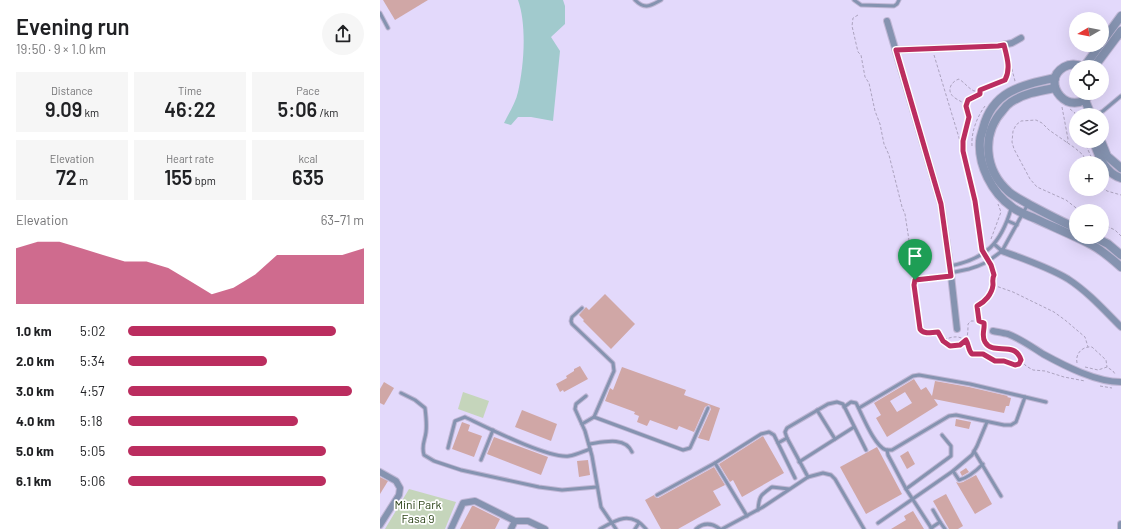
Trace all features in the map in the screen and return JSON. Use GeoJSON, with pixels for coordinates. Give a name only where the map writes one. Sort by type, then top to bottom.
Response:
{"type":"FeatureCollection","features":[{"type":"Feature","properties":{"kind":"street"},"geometry":{"type":"LineString","coordinates":[[1109,32],[1121,16]]}},
{"type":"Feature","properties":{"kind":"street"},"geometry":{"type":"LineString","coordinates":[[887,21],[941,204],[957,329]]}},
{"type":"Feature","properties":{"kind":"street"},"geometry":{"type":"LineString","coordinates":[[1099,60],[1121,32]]}},
{"type":"Feature","properties":{"kind":"street"},"geometry":{"type":"LineString","coordinates":[[896,50],[998,46],[1012,43],[1021,38]]}},
{"type":"Feature","properties":{"kind":"street"},"geometry":{"type":"LineString","coordinates":[[1069,65],[1059,70],[1055,78],[1055,88],[1062,99],[1068,102],[1075,103],[1082,100]]}},
{"type":"Feature","properties":{"kind":"street"},"geometry":{"type":"LineString","coordinates":[[1055,78],[1009,91],[993,106],[985,122],[980,141],[986,175],[997,193],[1012,207],[1092,245],[1105,253],[1121,267]]}},
{"type":"Feature","properties":{"kind":"street"},"geometry":{"type":"LineString","coordinates":[[1055,88],[1028,93],[1010,102],[995,119],[990,131],[987,145],[991,166],[1000,182],[1008,192],[1069,224]]}},
{"type":"Feature","properties":{"kind":"street"},"geometry":{"type":"LineString","coordinates":[[1096,148],[1098,156],[1103,164],[1116,176],[1121,178]]}},
{"type":"Feature","properties":{"kind":"street"},"geometry":{"type":"LineString","coordinates":[[1104,148],[1107,156],[1121,168]]}},
{"type":"Feature","properties":{"kind":"street"},"geometry":{"type":"LineString","coordinates":[[1108,244],[1121,255]]}},
{"type":"Feature","properties":{"kind":"street"},"geometry":{"type":"LineString","coordinates":[[1002,251],[1067,279],[1090,296],[1121,326]]}},
{"type":"Feature","properties":{"kind":"street"},"geometry":{"type":"LineString","coordinates":[[993,331],[1008,334],[1043,354],[1086,374],[1114,382],[1121,382]]}},
{"type":"Feature","properties":{"kind":"street"},"geometry":{"type":"LineString","coordinates":[[380,472],[396,481],[400,488],[399,495],[380,524]]}},
{"type":"Feature","properties":{"kind":"street"},"geometry":{"type":"LineString","coordinates":[[451,529],[463,503],[475,501],[515,521],[528,521],[545,529]]}},
{"type":"Feature","properties":{"kind":"street"},"geometry":{"type":"LineString","coordinates":[[511,529],[515,521]]}},
{"type":"Feature","properties":{"kind":"street"},"geometry":{"type":"LineString","coordinates":[[1121,524],[1121,529]]}},
{"type":"Feature","properties":{"kind":"lane"},"geometry":{"type":"LineString","coordinates":[[635,0],[645,7],[661,0]]}},
{"type":"Feature","properties":{"kind":"lane"},"geometry":{"type":"LineString","coordinates":[[854,0],[861,5],[894,6],[899,0]]}},
{"type":"Feature","properties":{"kind":"lane"},"geometry":{"type":"LineString","coordinates":[[380,13],[388,28]]}},
{"type":"Feature","properties":{"kind":"lane"},"geometry":{"type":"LineString","coordinates":[[1107,108],[1121,96]]}},
{"type":"Feature","properties":{"kind":"lane"},"geometry":{"type":"LineString","coordinates":[[951,274],[978,266],[1002,251],[1028,204]]}},
{"type":"Feature","properties":{"kind":"lane"},"geometry":{"type":"LineString","coordinates":[[950,266],[964,263],[984,254],[994,244],[1008,221],[1012,207]]}},
{"type":"Feature","properties":{"kind":"lane"},"geometry":{"type":"LineString","coordinates":[[1008,221],[1017,225]]}},
{"type":"Feature","properties":{"kind":"lane"},"geometry":{"type":"LineString","coordinates":[[994,244],[1002,251]]}},
{"type":"Feature","properties":{"kind":"lane"},"geometry":{"type":"LineString","coordinates":[[975,259],[978,266]]}},
{"type":"Feature","properties":{"kind":"lane"},"geometry":{"type":"LineString","coordinates":[[582,308],[572,317],[572,324],[613,363],[614,371],[594,417],[582,424]]}},
{"type":"Feature","properties":{"kind":"lane"},"geometry":{"type":"LineString","coordinates":[[859,408],[913,376],[920,375],[970,384],[1046,402]]}},
{"type":"Feature","properties":{"kind":"lane"},"geometry":{"type":"LineString","coordinates":[[402,393],[416,400],[425,408],[427,419],[426,434],[422,447],[424,455],[434,461],[461,470],[539,487],[562,490],[597,487]]}},
{"type":"Feature","properties":{"kind":"lane"},"geometry":{"type":"LineString","coordinates":[[586,396],[576,404],[575,409],[589,444],[601,508],[616,529]]}},
{"type":"Feature","properties":{"kind":"lane"},"geometry":{"type":"LineString","coordinates":[[844,407],[851,402],[856,403],[873,437],[882,448],[892,450],[949,416],[956,415],[987,422],[1011,425],[1016,422],[1025,397]]}},
{"type":"Feature","properties":{"kind":"lane"},"geometry":{"type":"LineString","coordinates":[[808,477],[786,438],[785,432],[787,428],[828,404],[837,402],[843,404],[866,450]]}},
{"type":"Feature","properties":{"kind":"lane"},"geometry":{"type":"LineString","coordinates":[[594,417],[683,450],[690,448],[708,408]]}},
{"type":"Feature","properties":{"kind":"lane"},"geometry":{"type":"LineString","coordinates":[[818,410],[835,439]]}},
{"type":"Feature","properties":{"kind":"lane"},"geometry":{"type":"LineString","coordinates":[[448,448],[455,421],[465,417],[551,454],[569,456],[590,449]]}},
{"type":"Feature","properties":{"kind":"lane"},"geometry":{"type":"LineString","coordinates":[[878,523],[954,471],[972,455],[987,422]]}},
{"type":"Feature","properties":{"kind":"lane"},"geometry":{"type":"LineString","coordinates":[[799,462],[854,427]]}},
{"type":"Feature","properties":{"kind":"lane"},"geometry":{"type":"LineString","coordinates":[[481,460],[493,430]]}},
{"type":"Feature","properties":{"kind":"lane"},"geometry":{"type":"LineString","coordinates":[[657,495],[715,463],[761,434],[769,432],[774,435],[795,478]]}},
{"type":"Feature","properties":{"kind":"lane"},"geometry":{"type":"LineString","coordinates":[[906,489],[951,456],[951,446],[942,435]]}},
{"type":"Feature","properties":{"kind":"lane"},"geometry":{"type":"LineString","coordinates":[[778,443],[786,438]]}},
{"type":"Feature","properties":{"kind":"lane"},"geometry":{"type":"LineString","coordinates":[[589,444],[608,442],[623,443],[630,448],[632,452]]}},
{"type":"Feature","properties":{"kind":"lane"},"geometry":{"type":"LineString","coordinates":[[887,450],[888,455],[906,489],[931,528],[940,522]]}},
{"type":"Feature","properties":{"kind":"lane"},"geometry":{"type":"LineString","coordinates":[[974,451],[1001,496]]}},
{"type":"Feature","properties":{"kind":"lane"},"geometry":{"type":"LineString","coordinates":[[715,463],[747,516]]}},
{"type":"Feature","properties":{"kind":"lane"},"geometry":{"type":"LineString","coordinates":[[954,471],[959,480],[977,470],[983,464]]}},
{"type":"Feature","properties":{"kind":"lane"},"geometry":{"type":"LineString","coordinates":[[696,529],[708,524],[714,525],[721,529],[758,510],[808,477],[822,473],[831,475],[835,479],[864,529]]}},
{"type":"Feature","properties":{"kind":"lane"},"geometry":{"type":"LineString","coordinates":[[758,510],[759,499],[763,493],[772,487],[790,489]]}},
{"type":"Feature","properties":{"kind":"lane"},"geometry":{"type":"LineString","coordinates":[[933,510],[945,529]]}},
{"type":"Feature","properties":{"kind":"lane"},"geometry":{"type":"LineString","coordinates":[[600,529],[612,522],[629,518],[639,523],[646,529]]}},
{"type":"Feature","properties":{"kind":"lane"},"geometry":{"type":"LineString","coordinates":[[635,529],[639,523]]}},
{"type":"Feature","properties":{"kind":"path"},"geometry":{"type":"LineString","coordinates":[[858,15],[853,18],[852,26],[858,52],[861,55],[864,77],[868,84],[880,124],[884,144],[889,155],[905,214],[915,280],[914,285],[920,329],[922,332],[926,333],[938,332],[943,341],[950,346],[955,346],[963,344],[966,340],[968,336],[968,324],[971,321],[979,321],[984,323],[984,342],[994,348],[1012,350],[1016,352],[1021,360],[1019,364],[1015,365],[1004,361],[995,361],[983,354],[972,354],[968,351],[966,340]]}},
{"type":"Feature","properties":{"kind":"path"},"geometry":{"type":"LineString","coordinates":[[963,151],[963,141],[969,117],[966,106],[951,93],[951,84],[959,79],[964,82],[968,88],[974,91],[1005,80],[1008,76],[1009,65],[1004,45]]}},
{"type":"Feature","properties":{"kind":"path"},"geometry":{"type":"LineString","coordinates":[[932,48],[963,151],[975,201],[982,250],[984,254]]}},
{"type":"Feature","properties":{"kind":"path"},"geometry":{"type":"LineString","coordinates":[[966,106],[968,100],[980,94],[980,90]]}},
{"type":"Feature","properties":{"kind":"path"},"geometry":{"type":"LineString","coordinates":[[946,95],[951,93]]}},
{"type":"Feature","properties":{"kind":"path"},"geometry":{"type":"LineString","coordinates":[[1062,106],[1068,139],[1067,142]]}},
{"type":"Feature","properties":{"kind":"path"},"geometry":{"type":"LineString","coordinates":[[1071,204],[1066,200],[1038,187],[1030,179],[1014,149],[1012,142],[1013,132],[1016,125],[1020,121],[1036,120],[1042,123],[1084,156]]}},
{"type":"Feature","properties":{"kind":"path"},"geometry":{"type":"LineString","coordinates":[[1109,192],[1121,196]]}},
{"type":"Feature","properties":{"kind":"path"},"geometry":{"type":"LineString","coordinates":[[1109,227],[1115,230],[1121,236],[1120,238]]}},
{"type":"Feature","properties":{"kind":"path"},"geometry":{"type":"LineString","coordinates":[[979,321],[977,306],[986,299],[993,285],[994,270],[989,260]]}},
{"type":"Feature","properties":{"kind":"path"},"geometry":{"type":"LineString","coordinates":[[915,280],[951,274]]}},
{"type":"Feature","properties":{"kind":"path"},"geometry":{"type":"LineString","coordinates":[[993,285],[1013,292],[1054,312],[1085,337],[1088,347]]}},
{"type":"Feature","properties":{"kind":"path"},"geometry":{"type":"LineString","coordinates":[[943,341],[956,336],[966,340]]}},
{"type":"Feature","properties":{"kind":"path"},"geometry":{"type":"LineString","coordinates":[[1077,365],[1076,356],[1078,353],[1088,347],[1092,347],[1106,360],[1107,367]]}},
{"type":"Feature","properties":{"kind":"green space"},"geometry":{"type":"Polygon","coordinates":[[[463,392],[489,401],[483,418],[458,409],[463,392]]]}},
{"type":"Feature","properties":{"kind":"green space","name":"Mini Park Fasa 9"},"geometry":{"type":"Polygon","coordinates":[[[409,489],[456,502],[445,529],[385,529],[409,489]]]}},
{"type":"Feature","properties":{"kind":"shaded area"},"geometry":{"type":"Polygon","coordinates":[[[518,0],[563,0],[565,6],[565,24],[551,37],[560,51],[553,121],[531,117],[518,117],[511,125],[504,123],[517,96],[522,70],[524,33],[518,0]]]}},
{"type":"Feature","properties":{"kind":"building"},"geometry":{"type":"Polygon","coordinates":[[[383,0],[428,0],[395,20],[383,0]]]}},
{"type":"Feature","properties":{"kind":"building"},"geometry":{"type":"Polygon","coordinates":[[[605,294],[635,324],[611,349],[579,315],[586,307],[589,310],[605,294]]]}},
{"type":"Feature","properties":{"kind":"building"},"geometry":{"type":"Polygon","coordinates":[[[580,366],[588,379],[564,392],[563,390],[560,392],[556,384],[567,378],[566,376],[580,366]]]}},
{"type":"Feature","properties":{"kind":"building"},"geometry":{"type":"Polygon","coordinates":[[[622,367],[686,390],[684,395],[720,408],[709,441],[698,438],[711,409],[709,405],[705,407],[694,432],[679,426],[677,430],[650,420],[647,426],[637,422],[639,416],[634,414],[635,412],[605,401],[610,388],[613,390],[622,367]]]}},
{"type":"Feature","properties":{"kind":"building"},"geometry":{"type":"Polygon","coordinates":[[[914,379],[921,390],[926,387],[932,396],[935,381],[969,387],[1011,398],[1009,406],[1006,406],[1004,413],[934,399],[938,405],[887,437],[876,418],[881,415],[874,403],[914,379]],[[905,392],[890,401],[897,412],[912,403],[905,392]]]}},
{"type":"Feature","properties":{"kind":"building"},"geometry":{"type":"Polygon","coordinates":[[[384,382],[394,388],[384,405],[380,403],[380,389],[384,382]]]}},
{"type":"Feature","properties":{"kind":"building"},"geometry":{"type":"Polygon","coordinates":[[[522,410],[557,424],[551,441],[515,427],[522,410]]]}},
{"type":"Feature","properties":{"kind":"building"},"geometry":{"type":"Polygon","coordinates":[[[956,419],[971,422],[969,429],[955,426],[956,419]]]}},
{"type":"Feature","properties":{"kind":"building"},"geometry":{"type":"Polygon","coordinates":[[[462,422],[470,425],[468,431],[482,436],[474,457],[452,449],[462,422]]]}},
{"type":"Feature","properties":{"kind":"building"},"geometry":{"type":"Polygon","coordinates":[[[763,436],[784,473],[742,497],[733,480],[730,482],[719,464],[763,436]]]}},
{"type":"Feature","properties":{"kind":"building"},"geometry":{"type":"Polygon","coordinates":[[[494,437],[548,457],[541,475],[487,454],[494,437]]]}},
{"type":"Feature","properties":{"kind":"building"},"geometry":{"type":"Polygon","coordinates":[[[877,447],[902,494],[866,514],[840,467],[877,447]]]}},
{"type":"Feature","properties":{"kind":"building"},"geometry":{"type":"Polygon","coordinates":[[[908,451],[915,464],[907,469],[900,456],[908,451]]]}},
{"type":"Feature","properties":{"kind":"building"},"geometry":{"type":"Polygon","coordinates":[[[588,460],[590,475],[579,477],[577,461],[588,460]]]}},
{"type":"Feature","properties":{"kind":"building"},"geometry":{"type":"Polygon","coordinates":[[[714,467],[725,485],[713,491],[721,505],[678,529],[661,529],[645,500],[654,495],[658,498],[714,467]]]}},
{"type":"Feature","properties":{"kind":"building"},"geometry":{"type":"Polygon","coordinates":[[[966,468],[969,472],[962,476],[960,472],[966,468]]]}},
{"type":"Feature","properties":{"kind":"building"},"geometry":{"type":"Polygon","coordinates":[[[976,475],[992,504],[975,514],[956,482],[963,482],[976,475]]]}},
{"type":"Feature","properties":{"kind":"building"},"geometry":{"type":"Polygon","coordinates":[[[380,477],[388,481],[380,494],[380,477]]]}},
{"type":"Feature","properties":{"kind":"building"},"geometry":{"type":"Polygon","coordinates":[[[946,494],[963,526],[958,529],[949,529],[933,501],[946,494]]]}},
{"type":"Feature","properties":{"kind":"building"},"geometry":{"type":"Polygon","coordinates":[[[472,506],[500,519],[495,529],[460,529],[472,506]]]}},
{"type":"Feature","properties":{"kind":"building"},"geometry":{"type":"Polygon","coordinates":[[[913,511],[924,529],[891,529],[906,520],[904,516],[913,511]]]}},
{"type":"Feature","properties":{"kind":"route"},"geometry":{"type":"LineString","coordinates":[[1004,45],[1009,65],[1008,76],[1005,80],[995,85],[980,90],[980,94],[968,100],[966,106],[969,117],[963,141],[963,151],[975,201],[982,250],[994,270],[992,279],[993,285],[986,299],[977,306],[979,321],[982,321],[985,326],[983,337],[984,342],[994,348],[1002,348],[1016,352],[1021,360],[1019,364],[1015,365],[1004,361],[995,361],[983,354],[972,354],[968,351],[966,340],[963,344],[950,346],[943,341],[938,332],[922,332],[920,329],[914,285],[915,280],[951,276],[941,204],[896,50],[1004,45]]}}]}
